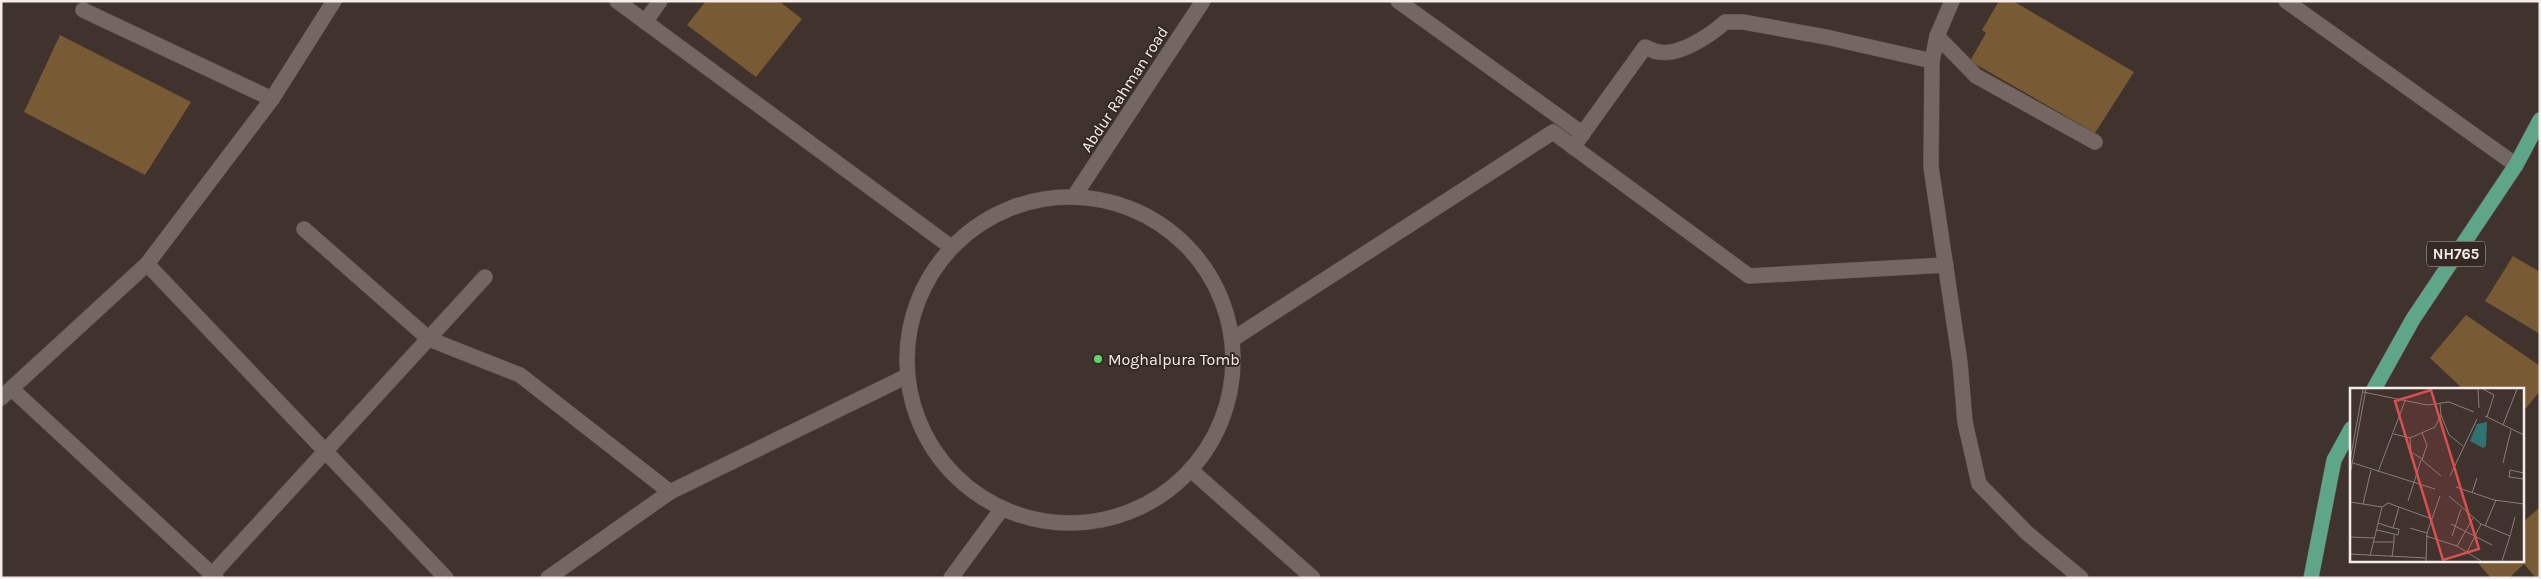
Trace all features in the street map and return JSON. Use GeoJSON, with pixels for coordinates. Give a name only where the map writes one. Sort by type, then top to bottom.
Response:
{"type":"FeatureCollection","features":[{"type":"Feature","properties":{"kind":"main road","name":"NH765"},"geometry":{"type":"LineString","coordinates":[[2375,388],[2413,319],[2516,165],[2540,120]]}},
{"type":"Feature","properties":{"kind":"main road"},"geometry":{"type":"LineString","coordinates":[[2311,578],[2334,460],[2350,431]]}},
{"type":"Feature","properties":{"kind":"street"},"geometry":{"type":"LineString","coordinates":[[334,1],[272,99],[147,264],[7,394],[212,577],[486,277]]}},
{"type":"Feature","properties":{"kind":"street"},"geometry":{"type":"LineString","coordinates":[[617,1],[951,247]]}},
{"type":"Feature","properties":{"kind":"street"},"geometry":{"type":"LineString","coordinates":[[644,22],[660,1]]}},
{"type":"Feature","properties":{"kind":"street","name":"Abdur Rahman road"},"geometry":{"type":"LineString","coordinates":[[1075,195],[1203,1]]}},
{"type":"Feature","properties":{"kind":"street"},"geometry":{"type":"LineString","coordinates":[[1398,1],[1583,134]]}},
{"type":"Feature","properties":{"kind":"street"},"geometry":{"type":"LineString","coordinates":[[1952,1],[1937,36],[1932,60],[1931,167],[1960,364],[1965,422],[1979,484],[2027,533],[2081,578]]}},
{"type":"Feature","properties":{"kind":"street"},"geometry":{"type":"LineString","coordinates":[[2286,1],[2516,165]]}},
{"type":"Feature","properties":{"kind":"street"},"geometry":{"type":"LineString","coordinates":[[83,10],[272,99]]}},
{"type":"Feature","properties":{"kind":"street"},"geometry":{"type":"LineString","coordinates":[[1574,147],[1644,47],[1662,53],[1685,48],[1713,33],[1725,22],[1743,22],[1826,37],[1932,60]]}},
{"type":"Feature","properties":{"kind":"street"},"geometry":{"type":"LineString","coordinates":[[1937,36],[1976,76],[2095,142]]}},
{"type":"Feature","properties":{"kind":"street"},"geometry":{"type":"LineString","coordinates":[[1233,339],[1554,132],[1749,276],[1946,265]]}},
{"type":"Feature","properties":{"kind":"street"},"geometry":{"type":"LineString","coordinates":[[1075,195],[1121,203],[1163,224],[1197,255],[1221,295],[1233,339],[1232,387],[1218,432],[1192,471],[1151,504],[1102,522],[1051,524],[1001,510],[955,478],[922,431],[907,376],[909,330],[924,286],[951,247],[987,218],[1030,200],[1075,195]]}},
{"type":"Feature","properties":{"kind":"street"},"geometry":{"type":"LineString","coordinates":[[304,229],[429,339],[520,375],[670,492]]}},
{"type":"Feature","properties":{"kind":"street"},"geometry":{"type":"LineString","coordinates":[[147,264],[446,578]]}},
{"type":"Feature","properties":{"kind":"street"},"geometry":{"type":"LineString","coordinates":[[548,578],[670,492],[907,376]]}},
{"type":"Feature","properties":{"kind":"street"},"geometry":{"type":"LineString","coordinates":[[1192,471],[1313,578]]}},
{"type":"Feature","properties":{"kind":"street"},"geometry":{"type":"LineString","coordinates":[[951,578],[1001,510]]}},
{"type":"Feature","properties":{"kind":"building"},"geometry":{"type":"Polygon","coordinates":[[[706,1],[779,1],[802,19],[756,77],[687,25],[706,1]]]}},
{"type":"Feature","properties":{"kind":"building"},"geometry":{"type":"Polygon","coordinates":[[[1999,1],[2013,1],[2134,72],[2095,133],[1970,61],[1986,33],[1982,30],[1999,1]]]}},
{"type":"Feature","properties":{"kind":"building"},"geometry":{"type":"Polygon","coordinates":[[[60,35],[191,102],[145,175],[24,112],[60,35]]]}},
{"type":"Feature","properties":{"kind":"building"},"geometry":{"type":"Polygon","coordinates":[[[2513,256],[2540,272],[2540,334],[2485,301],[2513,256]]]}},
{"type":"Feature","properties":{"kind":"building"},"geometry":{"type":"Polygon","coordinates":[[[2466,315],[2540,366],[2540,391],[2524,411],[2524,388],[2462,388],[2430,358],[2466,315]]]}},
{"type":"Feature","properties":{"kind":"building"},"geometry":{"type":"Polygon","coordinates":[[[2540,507],[2540,578],[2536,578],[2524,564],[2509,578],[2491,578],[2479,562],[2524,562],[2524,521],[2540,507]]]}},
{"type":"Feature","properties":{"kind":"place","name":"Moghalpura Tomb"},"geometry":{"type":"Point","coordinates":[1098,359]}}]}
